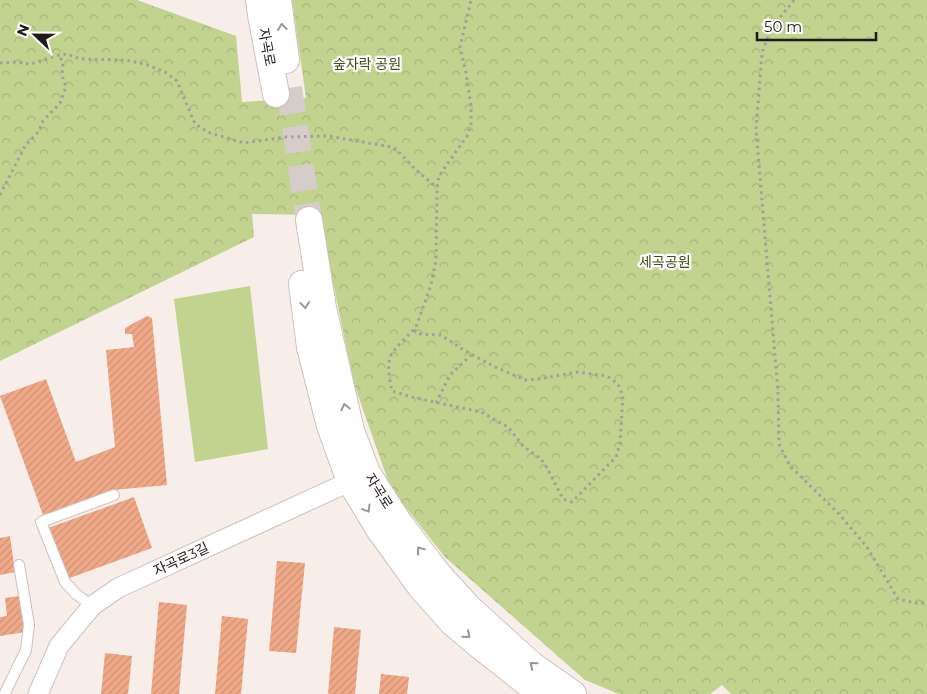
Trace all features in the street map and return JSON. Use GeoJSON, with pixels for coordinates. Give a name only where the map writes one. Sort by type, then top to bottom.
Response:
{"type":"FeatureCollection","features":[{"type":"Feature","properties":{"kind":"main road","name":"자곡로"},"geometry":{"type":"LineString","coordinates":[[259,0],[261,15],[282,91],[278,0]]}},
{"type":"Feature","properties":{"kind":"main road","name":"자곡로"},"geometry":{"type":"LineString","coordinates":[[302,221],[351,431],[359,477],[379,529],[420,586],[452,622],[541,694]]}},
{"type":"Feature","properties":{"kind":"main road","name":"자곡로"},"geometry":{"type":"LineString","coordinates":[[359,477],[400,523],[444,581],[469,608],[533,666],[573,694]]}},
{"type":"Feature","properties":{"kind":"street","name":"자곡로3길"},"geometry":{"type":"LineString","coordinates":[[38,694],[58,646],[92,606],[118,588],[359,477]]}},
{"type":"Feature","properties":{"kind":"lane"},"geometry":{"type":"LineString","coordinates":[[92,606],[64,582],[41,522],[114,495]]}},
{"type":"Feature","properties":{"kind":"lane"},"geometry":{"type":"LineString","coordinates":[[4,692],[26,650],[29,625],[19,565]]}},
{"type":"Feature","properties":{"kind":"path"},"geometry":{"type":"LineString","coordinates":[[414,330],[419,334],[441,335],[495,368],[524,380],[577,372],[606,376],[618,384],[623,396],[620,444],[616,457],[572,502],[563,499],[541,459],[523,446],[508,427],[481,412],[436,403],[392,391],[388,370],[390,357],[414,330],[416,328],[431,285],[436,260],[437,188],[439,176],[467,136],[471,124],[471,106],[460,47],[471,0]]}},
{"type":"Feature","properties":{"kind":"path"},"geometry":{"type":"LineString","coordinates":[[794,0],[770,30],[762,53],[756,129],[778,392],[779,444],[790,466],[839,514],[867,547],[898,599],[915,603],[927,603]]}},
{"type":"Feature","properties":{"kind":"path"},"geometry":{"type":"LineString","coordinates":[[0,63],[30,64],[59,54],[67,54],[80,58],[125,60],[145,64],[165,72],[177,81],[195,124],[210,133],[244,143],[286,137],[328,136],[392,147],[437,188]]}},
{"type":"Feature","properties":{"kind":"path"},"geometry":{"type":"LineString","coordinates":[[0,195],[25,146],[39,132],[43,121],[60,103],[66,87],[62,76],[63,63],[59,54]]}},
{"type":"Feature","properties":{"kind":"path"},"geometry":{"type":"LineString","coordinates":[[436,403],[450,374],[472,354]]}},
{"type":"Feature","properties":{"kind":"green space","name":"세곡공원"},"geometry":{"type":"Polygon","coordinates":[[[0,0],[137,0],[236,36],[242,102],[306,98],[292,0],[927,0],[927,694],[731,694],[722,685],[710,694],[619,694],[585,680],[445,557],[391,489],[354,384],[319,215],[252,214],[254,237],[0,361],[0,0]]]}},
{"type":"Feature","properties":{"kind":"green space"},"geometry":{"type":"Polygon","coordinates":[[[250,286],[268,449],[195,462],[174,299],[250,286]]]}},
{"type":"Feature","properties":{"kind":"building"},"geometry":{"type":"Polygon","coordinates":[[[147,316],[152,318],[167,485],[113,490],[43,515],[0,396],[46,379],[76,462],[115,447],[106,350],[134,347],[132,334],[125,334],[125,328],[147,316]]]}},
{"type":"Feature","properties":{"kind":"building"},"geometry":{"type":"Polygon","coordinates":[[[134,497],[152,548],[67,579],[48,528],[134,497]]]}},
{"type":"Feature","properties":{"kind":"building"},"geometry":{"type":"Polygon","coordinates":[[[10,536],[15,572],[0,575],[0,538],[10,536]]]}},
{"type":"Feature","properties":{"kind":"building"},"geometry":{"type":"Polygon","coordinates":[[[277,561],[305,563],[296,653],[269,651],[277,561]]]}},
{"type":"Feature","properties":{"kind":"building"},"geometry":{"type":"Polygon","coordinates":[[[20,596],[25,632],[0,636],[0,617],[7,616],[5,598],[20,596]]]}},
{"type":"Feature","properties":{"kind":"building"},"geometry":{"type":"Polygon","coordinates":[[[159,602],[187,605],[179,694],[151,694],[159,602]]]}},
{"type":"Feature","properties":{"kind":"building"},"geometry":{"type":"Polygon","coordinates":[[[222,616],[248,619],[241,694],[215,694],[222,616]]]}},
{"type":"Feature","properties":{"kind":"building"},"geometry":{"type":"Polygon","coordinates":[[[334,627],[361,630],[355,694],[328,694],[334,627]]]}},
{"type":"Feature","properties":{"kind":"building"},"geometry":{"type":"Polygon","coordinates":[[[105,653],[132,656],[128,694],[101,694],[105,653]]]}},
{"type":"Feature","properties":{"kind":"building"},"geometry":{"type":"Polygon","coordinates":[[[381,674],[409,677],[407,694],[379,694],[381,674]]]}},
{"type":"Feature","properties":{"kind":"tunnel"},"geometry":{"type":"LineString","coordinates":[[289,88],[309,220]]}},
{"type":"Feature","properties":{"kind":"park label","name":"숲자락 공원"},"geometry":{"type":"Point","coordinates":[367,64]}}]}
